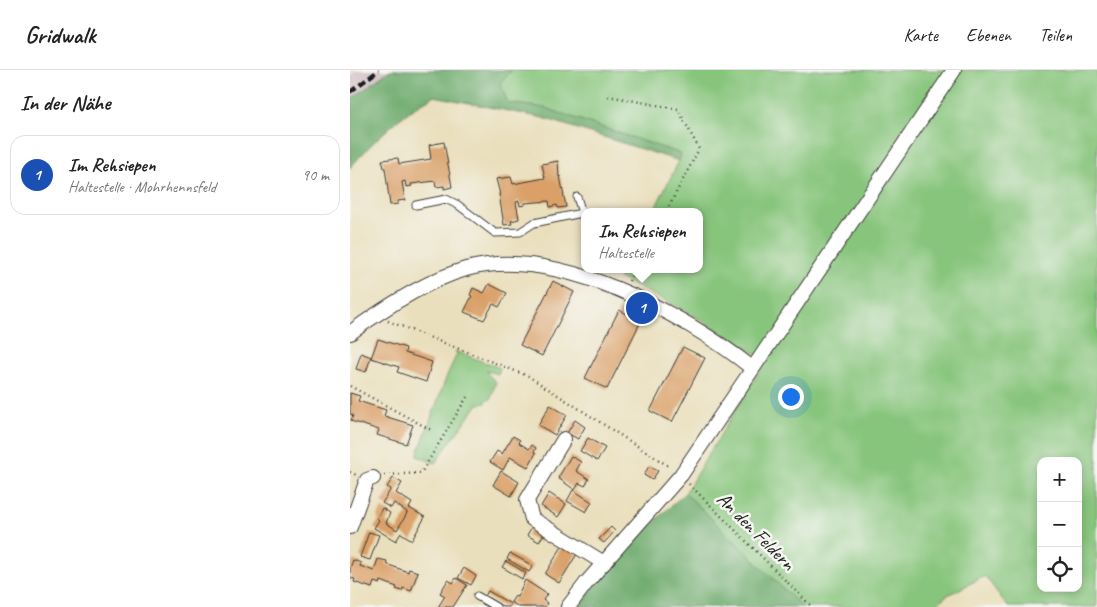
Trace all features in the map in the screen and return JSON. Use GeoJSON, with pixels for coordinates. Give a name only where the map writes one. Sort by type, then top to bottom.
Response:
{"type":"FeatureCollection","features":[{"type":"Feature","properties":{"kind":"street"},"geometry":{"type":"LineString","coordinates":[[568,607],[587,582],[681,475],[954,70]]}},
{"type":"Feature","properties":{"kind":"street"},"geometry":{"type":"LineString","coordinates":[[350,334],[375,316],[431,283],[466,269],[497,264],[535,265],[581,272]]}},
{"type":"Feature","properties":{"kind":"street"},"geometry":{"type":"LineString","coordinates":[[586,273],[692,327],[752,368]]}},
{"type":"Feature","properties":{"kind":"street"},"geometry":{"type":"LineString","coordinates":[[564,439],[527,500],[532,519],[604,563]]}},
{"type":"Feature","properties":{"kind":"street"},"geometry":{"type":"LineString","coordinates":[[350,527],[366,480],[373,478]]}},
{"type":"Feature","properties":{"kind":"lane"},"geometry":{"type":"LineString","coordinates":[[577,197],[581,210]]}},
{"type":"Feature","properties":{"kind":"lane"},"geometry":{"type":"LineString","coordinates":[[416,205],[446,200],[458,205],[494,233],[520,232],[534,223],[581,216]]}},
{"type":"Feature","properties":{"kind":"lane"},"geometry":{"type":"LineString","coordinates":[[478,596],[496,607]]}},
{"type":"Feature","properties":{"kind":"path"},"geometry":{"type":"LineString","coordinates":[[608,96],[678,110],[699,149],[668,208]]}},
{"type":"Feature","properties":{"kind":"path","name":"An den Feldern"},"geometry":{"type":"LineString","coordinates":[[375,316],[528,376],[681,475],[812,607]]}},
{"type":"Feature","properties":{"kind":"path"},"geometry":{"type":"LineString","coordinates":[[350,386],[431,430]]}},
{"type":"Feature","properties":{"kind":"path"},"geometry":{"type":"LineString","coordinates":[[373,478],[388,474],[421,473],[467,397]]}},
{"type":"Feature","properties":{"kind":"shaded area"},"geometry":{"type":"Polygon","coordinates":[[[357,70],[390,70],[350,100],[350,76],[357,70]]]}},
{"type":"Feature","properties":{"kind":"green space"},"geometry":{"type":"Polygon","coordinates":[[[390,70],[512,70],[500,83],[508,103],[545,108],[681,154],[679,161],[543,118],[434,96],[410,111],[389,128],[350,168],[350,100],[390,70]]]}},
{"type":"Feature","properties":{"kind":"green space"},"geometry":{"type":"Polygon","coordinates":[[[512,70],[1097,70],[1097,607],[1008,607],[985,576],[946,596],[933,607],[802,607],[685,493],[766,360],[688,312],[618,277],[620,273],[703,273],[703,208],[655,208],[681,154],[545,108],[507,103],[500,83],[512,70]]]}},
{"type":"Feature","properties":{"kind":"green space"},"geometry":{"type":"Polygon","coordinates":[[[455,351],[500,368],[498,374],[487,371],[496,382],[490,400],[487,399],[486,403],[478,404],[435,463],[417,456],[457,354],[455,351]]]}},
{"type":"Feature","properties":{"kind":"green space"},"geometry":{"type":"Polygon","coordinates":[[[685,493],[802,607],[580,607],[602,575],[642,533],[685,493]]]}},
{"type":"Feature","properties":{"kind":"building"},"geometry":{"type":"Polygon","coordinates":[[[444,142],[452,187],[444,189],[444,186],[436,187],[435,181],[411,184],[412,186],[406,187],[405,181],[402,182],[405,200],[398,201],[398,204],[390,205],[385,168],[382,160],[398,158],[399,164],[431,159],[429,145],[444,142]]]}},
{"type":"Feature","properties":{"kind":"building"},"geometry":{"type":"Polygon","coordinates":[[[558,161],[559,177],[566,207],[558,208],[557,205],[550,207],[549,201],[525,203],[525,205],[520,206],[519,201],[516,202],[519,219],[511,221],[512,224],[504,225],[496,179],[511,177],[513,184],[545,178],[542,164],[558,161]]]}},
{"type":"Feature","properties":{"kind":"building"},"geometry":{"type":"Polygon","coordinates":[[[553,281],[574,292],[542,356],[520,345],[553,281]]]}},
{"type":"Feature","properties":{"kind":"building"},"geometry":{"type":"Polygon","coordinates":[[[489,284],[507,293],[499,307],[493,304],[484,320],[464,312],[472,296],[470,295],[473,288],[484,293],[489,284]]]}},
{"type":"Feature","properties":{"kind":"building"},"geometry":{"type":"Polygon","coordinates":[[[619,310],[641,321],[607,389],[585,378],[619,310]]]}},
{"type":"Feature","properties":{"kind":"building"},"geometry":{"type":"Polygon","coordinates":[[[378,339],[406,348],[405,353],[432,362],[426,382],[397,372],[399,367],[371,358],[378,339]]]}},
{"type":"Feature","properties":{"kind":"building"},"geometry":{"type":"Polygon","coordinates":[[[683,347],[705,358],[672,422],[650,411],[683,347]]]}},
{"type":"Feature","properties":{"kind":"building"},"geometry":{"type":"Polygon","coordinates":[[[361,353],[371,357],[366,372],[356,369],[361,353]]]}},
{"type":"Feature","properties":{"kind":"building"},"geometry":{"type":"Polygon","coordinates":[[[350,393],[360,396],[358,401],[386,410],[384,416],[413,425],[406,444],[377,435],[379,430],[351,421],[353,415],[350,414],[350,393]]]}},
{"type":"Feature","properties":{"kind":"building"},"geometry":{"type":"Polygon","coordinates":[[[550,405],[567,415],[555,435],[538,425],[550,405]]]}},
{"type":"Feature","properties":{"kind":"building"},"geometry":{"type":"Polygon","coordinates":[[[575,420],[585,427],[578,439],[567,433],[575,420]]]}},
{"type":"Feature","properties":{"kind":"building"},"geometry":{"type":"Polygon","coordinates":[[[513,436],[520,440],[519,443],[529,449],[532,445],[536,448],[534,452],[536,453],[528,467],[510,457],[503,470],[490,462],[497,451],[502,454],[513,436]]]}},
{"type":"Feature","properties":{"kind":"building"},"geometry":{"type":"Polygon","coordinates":[[[588,438],[605,448],[597,461],[580,451],[588,438]]]}},
{"type":"Feature","properties":{"kind":"building"},"geometry":{"type":"Polygon","coordinates":[[[571,456],[581,462],[576,471],[589,479],[585,486],[579,483],[575,490],[558,478],[571,456]]]}},
{"type":"Feature","properties":{"kind":"building"},"geometry":{"type":"Polygon","coordinates":[[[649,466],[658,471],[652,480],[644,475],[649,466]]]}},
{"type":"Feature","properties":{"kind":"building"},"geometry":{"type":"Polygon","coordinates":[[[501,471],[519,482],[511,496],[493,485],[501,471]]]}},
{"type":"Feature","properties":{"kind":"building"},"geometry":{"type":"Polygon","coordinates":[[[393,478],[402,483],[396,493],[412,503],[409,508],[425,517],[412,540],[401,533],[396,541],[374,528],[379,520],[377,518],[382,508],[390,513],[386,523],[397,530],[406,515],[407,512],[394,503],[391,508],[382,503],[391,489],[387,487],[393,478]]]}},
{"type":"Feature","properties":{"kind":"building"},"geometry":{"type":"Polygon","coordinates":[[[573,490],[592,502],[586,512],[567,501],[573,490]]]}},
{"type":"Feature","properties":{"kind":"building"},"geometry":{"type":"Polygon","coordinates":[[[549,493],[566,504],[558,517],[541,506],[549,493]]]}},
{"type":"Feature","properties":{"kind":"building"},"geometry":{"type":"Polygon","coordinates":[[[533,525],[545,532],[539,542],[527,535],[533,525]]]}},
{"type":"Feature","properties":{"kind":"building"},"geometry":{"type":"Polygon","coordinates":[[[611,527],[615,531],[604,543],[599,539],[611,527]]]}},
{"type":"Feature","properties":{"kind":"building"},"geometry":{"type":"Polygon","coordinates":[[[369,532],[379,535],[370,560],[360,557],[369,532]]]}},
{"type":"Feature","properties":{"kind":"building"},"geometry":{"type":"Polygon","coordinates":[[[563,545],[577,554],[559,583],[545,574],[563,545]]]}},
{"type":"Feature","properties":{"kind":"building"},"geometry":{"type":"Polygon","coordinates":[[[510,553],[533,566],[529,572],[507,559],[510,553]]]}},
{"type":"Feature","properties":{"kind":"building"},"geometry":{"type":"Polygon","coordinates":[[[378,559],[387,561],[386,564],[408,572],[409,569],[418,572],[411,591],[403,588],[402,591],[396,589],[397,587],[381,581],[380,584],[374,582],[372,588],[354,582],[355,579],[350,578],[350,568],[353,560],[361,563],[360,566],[374,571],[378,559]]]}},
{"type":"Feature","properties":{"kind":"building"},"geometry":{"type":"Polygon","coordinates":[[[506,561],[526,573],[522,579],[502,567],[506,561]]]}},
{"type":"Feature","properties":{"kind":"building"},"geometry":{"type":"Polygon","coordinates":[[[464,568],[476,576],[471,585],[458,578],[464,568]]]}},
{"type":"Feature","properties":{"kind":"building"},"geometry":{"type":"Polygon","coordinates":[[[456,578],[467,585],[453,607],[438,607],[445,596],[440,593],[448,580],[453,583],[456,578]]]}},
{"type":"Feature","properties":{"kind":"building"},"geometry":{"type":"Polygon","coordinates":[[[525,580],[547,594],[543,600],[547,603],[545,607],[519,607],[511,602],[515,596],[517,597],[525,580]]]}},
{"type":"Feature","properties":{"kind":"building"},"geometry":{"type":"Polygon","coordinates":[[[488,591],[511,604],[509,607],[504,607],[485,596],[488,591]]]}},
{"type":"Feature","properties":{"kind":"railway"},"geometry":{"type":"LineString","coordinates":[[350,92],[379,70]]}},
{"type":"Feature","properties":{"kind":"place","name":"Im Rehsiepen"},"geometry":{"type":"Point","coordinates":[642,308]}}]}
